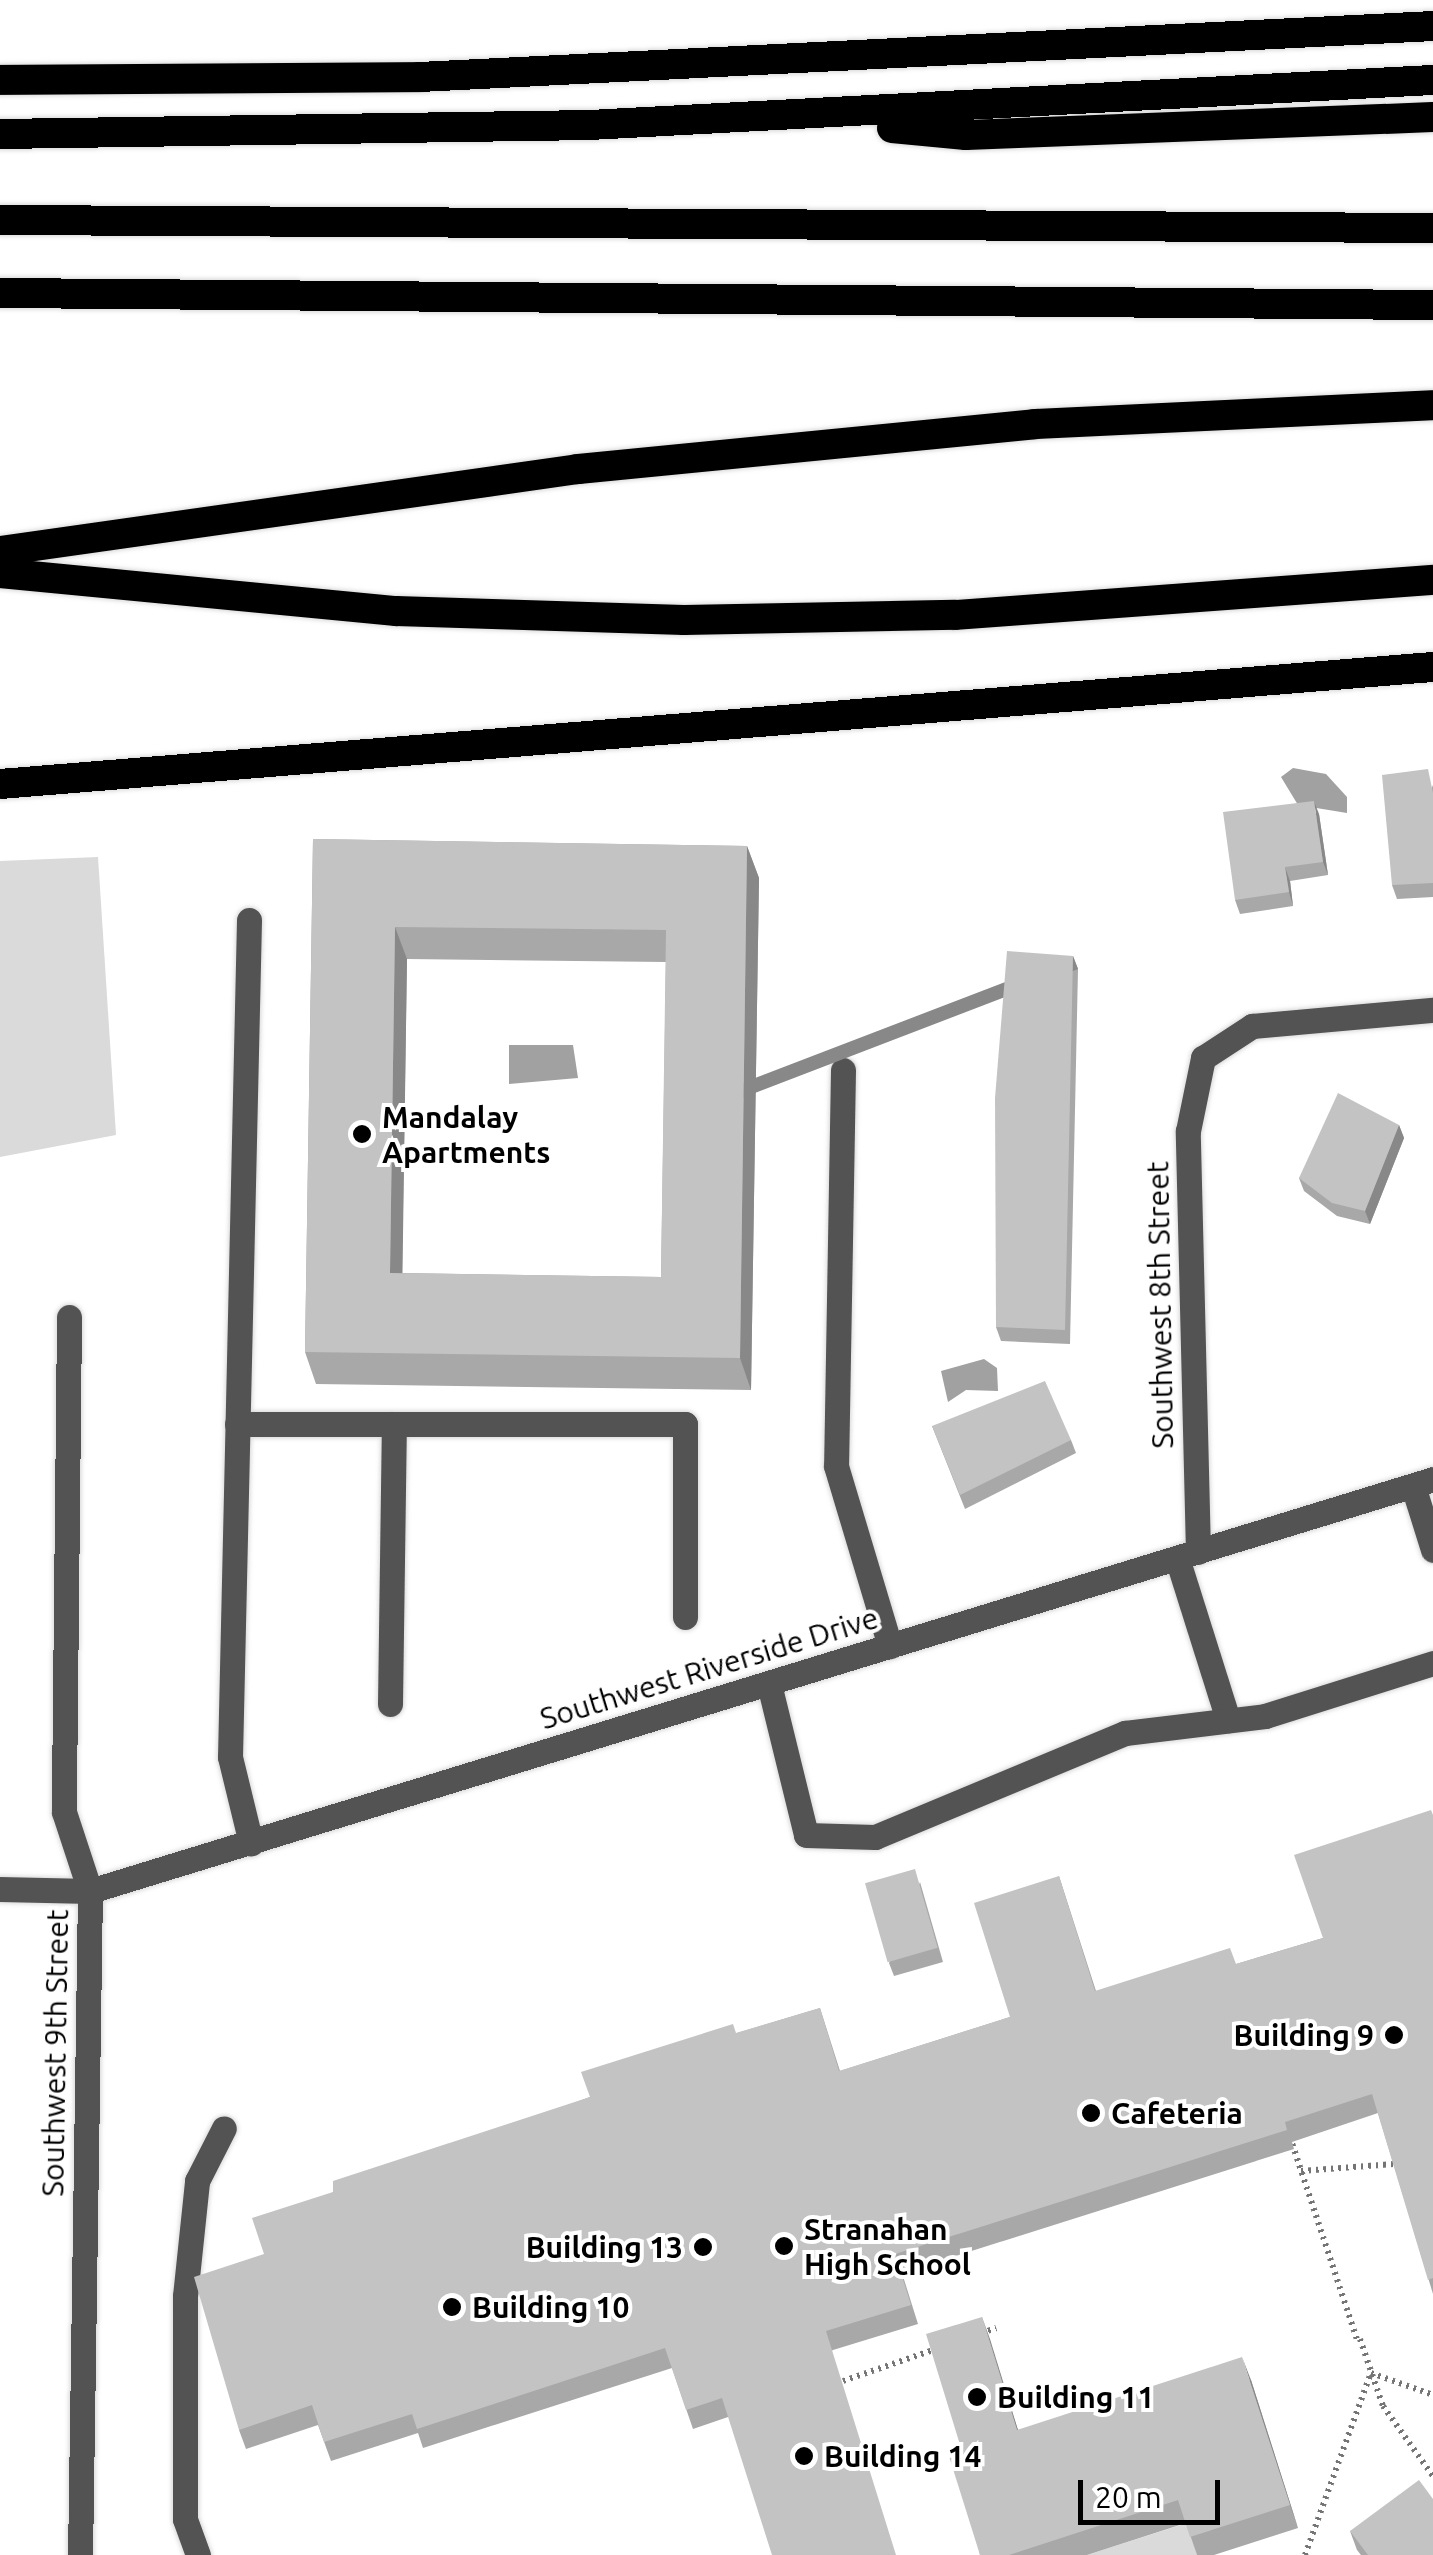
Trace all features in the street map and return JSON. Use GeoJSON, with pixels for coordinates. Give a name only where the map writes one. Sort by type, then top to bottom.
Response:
{"type":"FeatureCollection","features":[{"type":"Feature","properties":{"kind":"highway"},"geometry":{"type":"LineString","coordinates":[[0,80],[420,77],[1433,26]]}},
{"type":"Feature","properties":{"kind":"highway"},"geometry":{"type":"LineString","coordinates":[[0,134],[766,118],[1433,80]]}},
{"type":"Feature","properties":{"kind":"highway"},"geometry":{"type":"LineString","coordinates":[[766,118],[966,134],[1433,117]]}},
{"type":"Feature","properties":{"kind":"highway"},"geometry":{"type":"LineString","coordinates":[[1284,225],[1433,217]]}},
{"type":"Feature","properties":{"kind":"highway"},"geometry":{"type":"LineString","coordinates":[[0,220],[1433,228]]}},
{"type":"Feature","properties":{"kind":"highway"},"geometry":{"type":"LineString","coordinates":[[0,293],[1433,305]]}},
{"type":"Feature","properties":{"kind":"highway"},"geometry":{"type":"LineString","coordinates":[[0,551],[578,469],[1035,424],[1433,406]]}},
{"type":"Feature","properties":{"kind":"highway"},"geometry":{"type":"LineString","coordinates":[[0,573],[510,616],[956,615],[1433,580]]}},
{"type":"Feature","properties":{"kind":"highway"},"geometry":{"type":"LineString","coordinates":[[0,784],[1433,667]]}},
{"type":"Feature","properties":{"kind":"street"},"geometry":{"type":"LineString","coordinates":[[249,920],[230,1757],[251,1844]]}},
{"type":"Feature","properties":{"kind":"street","name":"Southwest 8th Street"},"geometry":{"type":"LineString","coordinates":[[1228,1720],[1188,1555],[1188,1131],[1203,1058],[1252,1026],[1433,1010]]}},
{"type":"Feature","properties":{"kind":"street"},"geometry":{"type":"LineString","coordinates":[[842,1070],[836,1466],[890,1646]]}},
{"type":"Feature","properties":{"kind":"street","name":"Southwest 9th Street"},"geometry":{"type":"LineString","coordinates":[[69,1316],[64,1812],[90,1890],[80,2555]]}},
{"type":"Feature","properties":{"kind":"street"},"geometry":{"type":"LineString","coordinates":[[237,1424],[685,1424],[685,1617]]}},
{"type":"Feature","properties":{"kind":"street"},"geometry":{"type":"LineString","coordinates":[[390,1704],[394,1424]]}},
{"type":"Feature","properties":{"kind":"street"},"geometry":{"type":"LineString","coordinates":[[1423,1482],[1433,1550]]}},
{"type":"Feature","properties":{"kind":"street","name":"Southwest Riverside Drive"},"geometry":{"type":"LineString","coordinates":[[0,1890],[90,1890],[251,1844],[1423,1482]]}},
{"type":"Feature","properties":{"kind":"street"},"geometry":{"type":"LineString","coordinates":[[769,1684],[806,1835],[875,1837],[1125,1732],[1228,1720],[1433,1663]]}},
{"type":"Feature","properties":{"kind":"street"},"geometry":{"type":"LineString","coordinates":[[198,2555],[186,2519],[184,2296],[197,2181],[224,2128]]}},
{"type":"Feature","properties":{"kind":"path"},"geometry":{"type":"LineString","coordinates":[[1288,2131],[1383,2406],[1433,2476]]}},
{"type":"Feature","properties":{"kind":"path"},"geometry":{"type":"LineString","coordinates":[[1301,2171],[1394,2164]]}},
{"type":"Feature","properties":{"kind":"path"},"geometry":{"type":"LineString","coordinates":[[962,2340],[996,2328]]}},
{"type":"Feature","properties":{"kind":"path"},"geometry":{"type":"LineString","coordinates":[[842,2381],[944,2346]]}},
{"type":"Feature","properties":{"kind":"path"},"geometry":{"type":"LineString","coordinates":[[1371,2373],[1433,2395]]}},
{"type":"Feature","properties":{"kind":"path"},"geometry":{"type":"LineString","coordinates":[[1318,2555],[1307,2551],[1371,2373]]}},
{"type":"Feature","properties":{"kind":"shaded area"},"geometry":{"type":"Polygon","coordinates":[[[1293,768],[1326,774],[1347,797],[1347,813],[1298,805],[1281,777],[1293,768]]]}},
{"type":"Feature","properties":{"kind":"shaded area"},"geometry":{"type":"Polygon","coordinates":[[[98,857],[116,1135],[0,1157],[0,861],[98,857]]]}},
{"type":"Feature","properties":{"kind":"shaded area"},"geometry":{"type":"Polygon","coordinates":[[[509,1045],[573,1045],[578,1078],[509,1084],[509,1045]]]}},
{"type":"Feature","properties":{"kind":"shaded area"},"geometry":{"type":"Polygon","coordinates":[[[984,1359],[997,1368],[998,1391],[966,1390],[948,1402],[941,1371],[984,1359]]]}},
{"type":"Feature","properties":{"kind":"shaded area"},"geometry":{"type":"Polygon","coordinates":[[[1187,2523],[1197,2555],[1087,2555],[1187,2523]]]}},
{"type":"Feature","properties":{"kind":"building"},"geometry":{"type":"Polygon","coordinates":[[[1428,769],[1433,793],[1433,883],[1392,885],[1382,775],[1428,769]]]}},
{"type":"Feature","properties":{"kind":"building"},"geometry":{"type":"Polygon","coordinates":[[[1314,801],[1323,862],[1285,867],[1289,892],[1235,900],[1223,812],[1314,801]]]}},
{"type":"Feature","properties":{"kind":"building","name":"Mandalay Apartments"},"geometry":{"type":"Polygon","coordinates":[[[313,839],[747,846],[740,1358],[305,1352],[313,839]],[[395,927],[390,1273],[661,1277],[666,930],[395,927]]]}},
{"type":"Feature","properties":{"kind":"building"},"geometry":{"type":"Polygon","coordinates":[[[1007,951],[1073,956],[1065,1330],[996,1327],[995,1098],[1007,951]]]}},
{"type":"Feature","properties":{"kind":"building"},"geometry":{"type":"Polygon","coordinates":[[[1338,1093],[1399,1125],[1365,1211],[1332,1203],[1299,1178],[1338,1093]]]}},
{"type":"Feature","properties":{"kind":"building"},"geometry":{"type":"Polygon","coordinates":[[[1045,1381],[1071,1440],[960,1495],[932,1426],[1045,1381]]]}},
{"type":"Feature","properties":{"kind":"building"},"geometry":{"type":"Polygon","coordinates":[[[1431,1810],[1433,2278],[1428,2280],[1372,2094],[1285,2122],[1287,2130],[895,2254],[911,2305],[826,2331],[896,2555],[772,2555],[722,2398],[686,2410],[665,2348],[417,2429],[412,2414],[324,2442],[312,2405],[239,2430],[194,2277],[264,2254],[252,2218],[333,2192],[333,2181],[590,2097],[581,2072],[733,2024],[736,2033],[820,2008],[839,2071],[1010,2017],[974,1903],[1059,1876],[1095,1991],[1230,1948],[1236,1964],[1323,1938],[1294,1855],[1431,1810]]]}},
{"type":"Feature","properties":{"kind":"building"},"geometry":{"type":"Polygon","coordinates":[[[915,1869],[938,1948],[888,1962],[865,1883],[915,1869]]]}},
{"type":"Feature","properties":{"kind":"building"},"geometry":{"type":"Polygon","coordinates":[[[982,2317],[1017,2430],[1242,2357],[1290,2505],[1190,2537],[1178,2500],[1009,2555],[980,2555],[948,2453],[961,2448],[926,2334],[982,2317]]]}},
{"type":"Feature","properties":{"kind":"building"},"geometry":{"type":"Polygon","coordinates":[[[1419,2480],[1433,2499],[1433,2555],[1368,2555],[1350,2531],[1419,2480]]]}},
{"type":"Feature","properties":{"kind":"place","name":"Mandalay Apartments"},"geometry":{"type":"Point","coordinates":[362,1134]}},
{"type":"Feature","properties":{"kind":"place","name":"Building 9"},"geometry":{"type":"Point","coordinates":[1394,2035]}},
{"type":"Feature","properties":{"kind":"place","name":"Cafeteria"},"geometry":{"type":"Point","coordinates":[1091,2113]}},
{"type":"Feature","properties":{"kind":"place","name":"Stranahan High School"},"geometry":{"type":"Point","coordinates":[784,2246]}},
{"type":"Feature","properties":{"kind":"place","name":"Building 13"},"geometry":{"type":"Point","coordinates":[703,2247]}},
{"type":"Feature","properties":{"kind":"place","name":"Building 10"},"geometry":{"type":"Point","coordinates":[452,2307]}},
{"type":"Feature","properties":{"kind":"place","name":"Building 11"},"geometry":{"type":"Point","coordinates":[977,2397]}},
{"type":"Feature","properties":{"kind":"place","name":"Building 14"},"geometry":{"type":"Point","coordinates":[804,2456]}}]}
